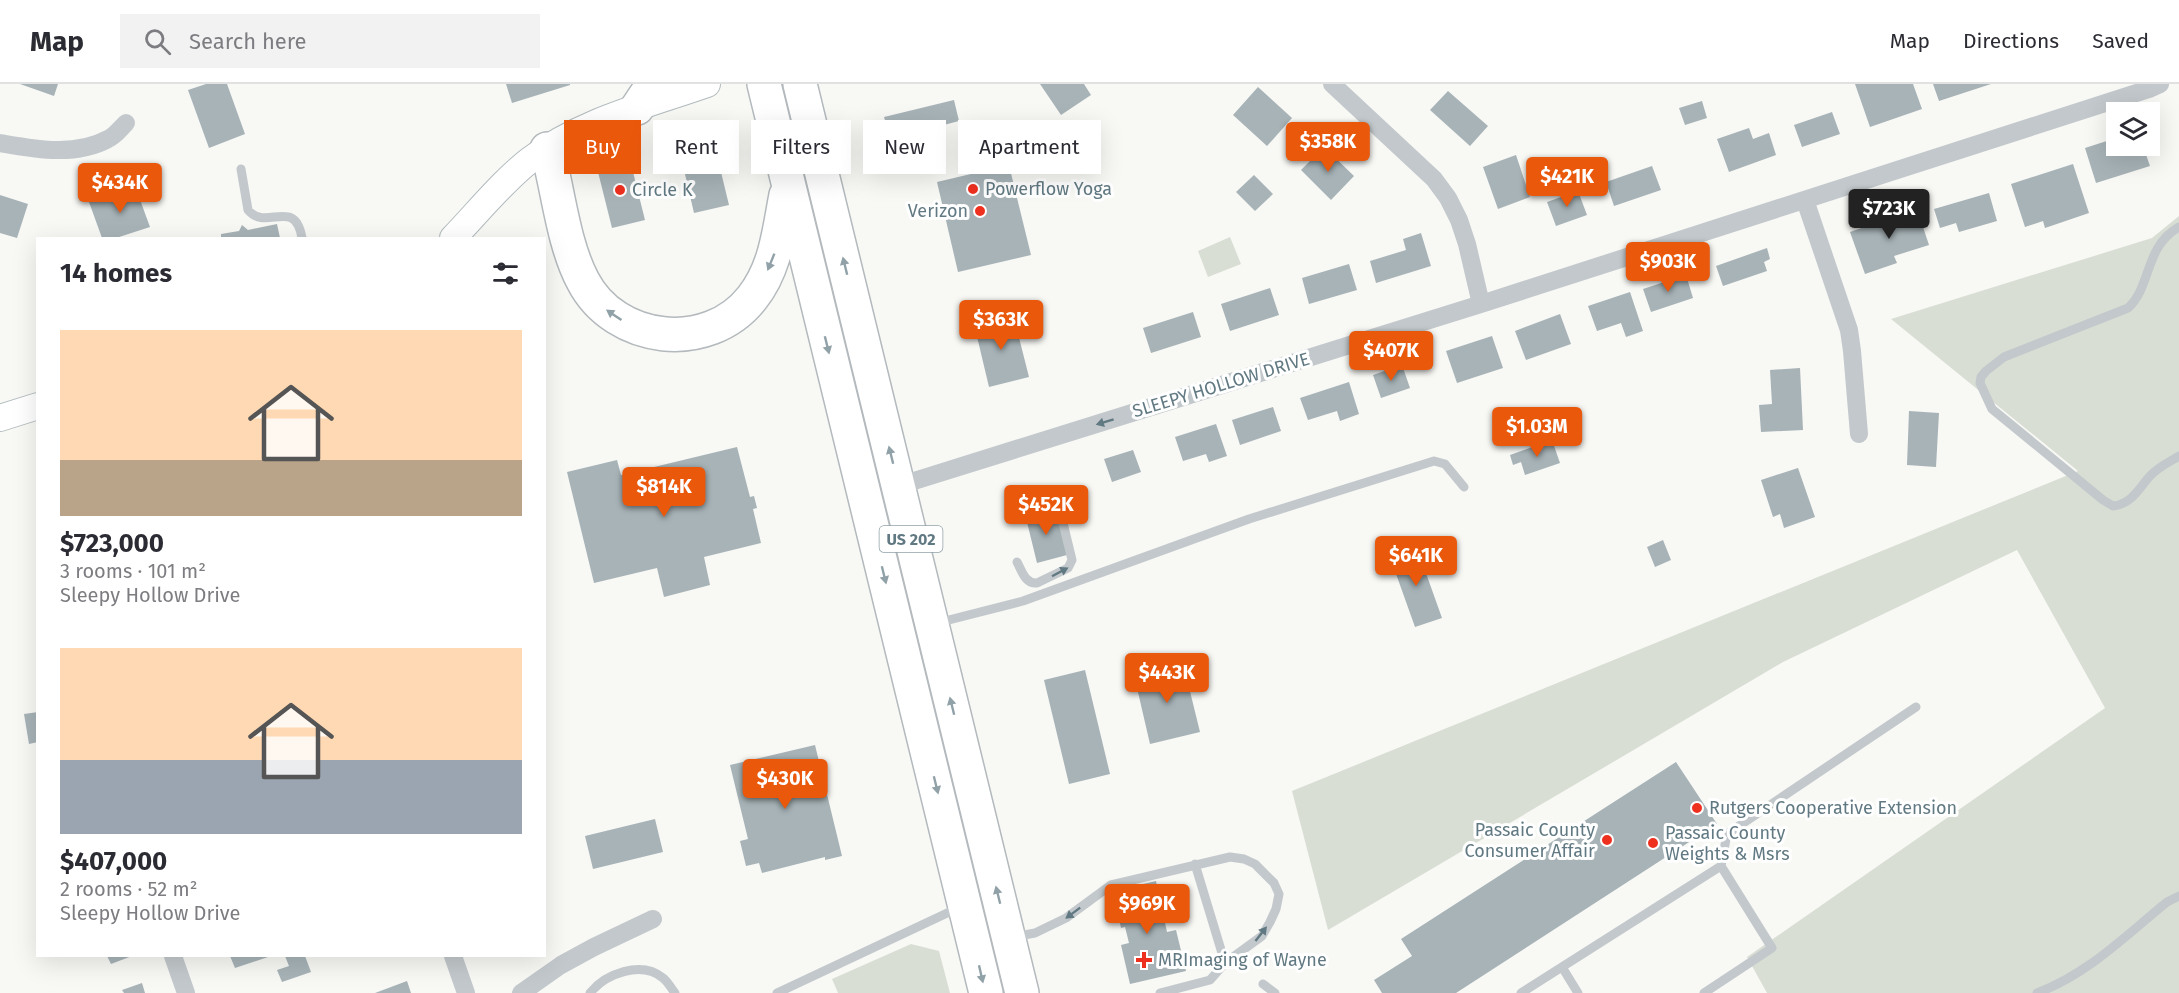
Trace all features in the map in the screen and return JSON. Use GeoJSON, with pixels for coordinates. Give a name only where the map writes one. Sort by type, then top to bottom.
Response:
{"type":"FeatureCollection","features":[{"type":"Feature","properties":{"kind":"highway","name":"US 202"},"geometry":{"type":"LineString","coordinates":[[764,84],[986,993]]}},
{"type":"Feature","properties":{"kind":"highway","name":"US 202"},"geometry":{"type":"LineString","coordinates":[[801,84],[1023,993]]}},
{"type":"Feature","properties":{"kind":"highway"},"geometry":{"type":"LineString","coordinates":[[547,149],[571,250],[583,281],[600,305],[612,315],[652,333],[684,334],[715,326],[741,310],[752,299],[774,257],[788,184]]}},
{"type":"Feature","properties":{"kind":"street"},"geometry":{"type":"LineString","coordinates":[[454,237],[530,159],[645,96],[707,84]]}},
{"type":"Feature","properties":{"kind":"street"},"geometry":{"type":"LineString","coordinates":[[1332,84],[1434,179],[1448,198],[1467,244],[1481,304]]}},
{"type":"Feature","properties":{"kind":"street","name":"SLEEPY HOLLOW DRIVE"},"geometry":{"type":"LineString","coordinates":[[898,486],[1481,304],[2159,84]]}},
{"type":"Feature","properties":{"kind":"street"},"geometry":{"type":"LineString","coordinates":[[0,143],[42,151],[88,147],[110,139],[126,123]]}},
{"type":"Feature","properties":{"kind":"street"},"geometry":{"type":"LineString","coordinates":[[1805,200],[1849,330],[1859,434]]}},
{"type":"Feature","properties":{"kind":"street"},"geometry":{"type":"LineString","coordinates":[[0,418],[36,407]]}},
{"type":"Feature","properties":{"kind":"street"},"geometry":{"type":"LineString","coordinates":[[521,993],[569,961],[653,919]]}},
{"type":"Feature","properties":{"kind":"street"},"geometry":{"type":"LineString","coordinates":[[173,957],[186,993]]}},
{"type":"Feature","properties":{"kind":"street"},"geometry":{"type":"LineString","coordinates":[[453,957],[466,993]]}},
{"type":"Feature","properties":{"kind":"lane"},"geometry":{"type":"LineString","coordinates":[[241,169],[248,210],[251,214],[263,219],[281,215],[291,218],[299,226],[302,237]]}},
{"type":"Feature","properties":{"kind":"lane"},"geometry":{"type":"LineString","coordinates":[[2179,227],[2172,231],[2154,253],[2141,289],[2128,309],[2004,357],[1986,371],[1980,383],[1992,409],[2113,506],[2126,503],[2150,476],[2179,456]]}},
{"type":"Feature","properties":{"kind":"lane"},"geometry":{"type":"LineString","coordinates":[[932,625],[1023,601],[1249,519],[1434,461],[1445,464],[1464,488]]}},
{"type":"Feature","properties":{"kind":"lane"},"geometry":{"type":"LineString","coordinates":[[1017,562],[1031,584],[1058,573],[1071,564],[1072,560],[1056,494]]}},
{"type":"Feature","properties":{"kind":"lane"},"geometry":{"type":"LineString","coordinates":[[1704,993],[1772,948],[1721,866],[1727,834],[1916,707]]}},
{"type":"Feature","properties":{"kind":"lane"},"geometry":{"type":"LineString","coordinates":[[1009,938],[1035,933],[1066,918],[1111,885],[1230,857],[1244,859],[1255,864],[1274,883],[1279,894],[1276,909],[1263,936],[1225,963],[1210,980],[1160,993]]}},
{"type":"Feature","properties":{"kind":"lane"},"geometry":{"type":"LineString","coordinates":[[1195,864],[1225,963]]}},
{"type":"Feature","properties":{"kind":"lane"},"geometry":{"type":"LineString","coordinates":[[1521,993],[1721,866]]}},
{"type":"Feature","properties":{"kind":"lane"},"geometry":{"type":"LineString","coordinates":[[2037,993],[2061,982],[2099,959],[2167,902],[2179,896]]}},
{"type":"Feature","properties":{"kind":"lane"},"geometry":{"type":"LineString","coordinates":[[777,993],[965,905]]}},
{"type":"Feature","properties":{"kind":"lane"},"geometry":{"type":"LineString","coordinates":[[1562,967],[1578,993]]}},
{"type":"Feature","properties":{"kind":"lane"},"geometry":{"type":"LineString","coordinates":[[590,993],[604,979],[627,970],[646,970],[662,977],[675,993]]}},
{"type":"Feature","properties":{"kind":"lane"},"geometry":{"type":"LineString","coordinates":[[1263,984],[1275,993]]}},
{"type":"Feature","properties":{"kind":"shaded area"},"geometry":{"type":"Polygon","coordinates":[[[2179,216],[2179,993],[1767,993],[1747,957],[2105,708],[2017,550],[1783,662],[1328,930],[1292,791],[2078,471],[1891,319],[2152,238],[2179,216]]]}},
{"type":"Feature","properties":{"kind":"shaded area"},"geometry":{"type":"Polygon","coordinates":[[[1230,237],[1241,264],[1208,277],[1198,251],[1230,237]]]}},
{"type":"Feature","properties":{"kind":"shaded area"},"geometry":{"type":"Polygon","coordinates":[[[911,944],[939,951],[950,993],[838,993],[832,979],[911,944]]]}},
{"type":"Feature","properties":{"kind":"building"},"geometry":{"type":"Polygon","coordinates":[[[20,84],[58,84],[54,96],[20,84]]]}},
{"type":"Feature","properties":{"kind":"building"},"geometry":{"type":"Polygon","coordinates":[[[206,84],[227,84],[245,134],[209,148],[188,90],[206,84]]]}},
{"type":"Feature","properties":{"kind":"building"},"geometry":{"type":"Polygon","coordinates":[[[506,84],[570,84],[570,85],[512,103],[506,84]]]}},
{"type":"Feature","properties":{"kind":"building"},"geometry":{"type":"Polygon","coordinates":[[[1040,84],[1084,84],[1091,95],[1061,115],[1040,84]]]}},
{"type":"Feature","properties":{"kind":"building"},"geometry":{"type":"Polygon","coordinates":[[[1855,84],[1913,84],[1922,109],[1870,127],[1855,84]]]}},
{"type":"Feature","properties":{"kind":"building"},"geometry":{"type":"Polygon","coordinates":[[[1933,84],[1991,84],[1939,101],[1933,84]]]}},
{"type":"Feature","properties":{"kind":"building"},"geometry":{"type":"Polygon","coordinates":[[[1258,87],[1292,118],[1267,146],[1233,115],[1258,87]]]}},
{"type":"Feature","properties":{"kind":"building"},"geometry":{"type":"Polygon","coordinates":[[[1448,91],[1488,126],[1470,146],[1430,110],[1448,91]]]}},
{"type":"Feature","properties":{"kind":"building"},"geometry":{"type":"Polygon","coordinates":[[[954,100],[959,120],[946,124],[946,120],[885,120],[884,117],[954,100]]]}},
{"type":"Feature","properties":{"kind":"building"},"geometry":{"type":"Polygon","coordinates":[[[1702,101],[1707,118],[1685,125],[1679,108],[1702,101]]]}},
{"type":"Feature","properties":{"kind":"building"},"geometry":{"type":"Polygon","coordinates":[[[1832,112],[1840,134],[1802,147],[1794,125],[1832,112]]]}},
{"type":"Feature","properties":{"kind":"building"},"geometry":{"type":"Polygon","coordinates":[[[1749,128],[1753,139],[1769,133],[1776,155],[1729,172],[1717,139],[1749,128]]]}},
{"type":"Feature","properties":{"kind":"building"},"geometry":{"type":"Polygon","coordinates":[[[2106,141],[2106,156],[2146,156],[2150,166],[2096,183],[2085,148],[2106,141]]]}},
{"type":"Feature","properties":{"kind":"building"},"geometry":{"type":"Polygon","coordinates":[[[1324,147],[1354,176],[1331,200],[1301,170],[1324,147]]]}},
{"type":"Feature","properties":{"kind":"building"},"geometry":{"type":"Polygon","coordinates":[[[1516,155],[1530,197],[1498,209],[1483,167],[1516,155]]]}},
{"type":"Feature","properties":{"kind":"building"},"geometry":{"type":"Polygon","coordinates":[[[2073,164],[2089,213],[2045,228],[2043,221],[2025,227],[2011,184],[2073,164]]]}},
{"type":"Feature","properties":{"kind":"building"},"geometry":{"type":"Polygon","coordinates":[[[1652,166],[1661,190],[1614,206],[1606,182],[1652,166]]]}},
{"type":"Feature","properties":{"kind":"building","name":"Circle K"},"geometry":{"type":"Polygon","coordinates":[[[598,174],[634,174],[645,220],[612,228],[598,174]]]}},
{"type":"Feature","properties":{"kind":"building"},"geometry":{"type":"Polygon","coordinates":[[[685,174],[721,174],[729,205],[694,213],[685,174]]]}},
{"type":"Feature","properties":{"kind":"building"},"geometry":{"type":"Polygon","coordinates":[[[971,174],[1011,174],[1031,255],[958,272],[937,182],[971,174]]]}},
{"type":"Feature","properties":{"kind":"building"},"geometry":{"type":"Polygon","coordinates":[[[1254,175],[1273,194],[1255,211],[1236,192],[1254,175]]]}},
{"type":"Feature","properties":{"kind":"building"},"geometry":{"type":"Polygon","coordinates":[[[135,186],[150,227],[119,237],[102,237],[89,202],[135,186]]]}},
{"type":"Feature","properties":{"kind":"building"},"geometry":{"type":"Polygon","coordinates":[[[1578,191],[1587,215],[1556,226],[1547,202],[1578,191]]]}},
{"type":"Feature","properties":{"kind":"building"},"geometry":{"type":"Polygon","coordinates":[[[1989,193],[1997,221],[1959,232],[1956,223],[1940,228],[1934,209],[1989,193]]]}},
{"type":"Feature","properties":{"kind":"building"},"geometry":{"type":"Polygon","coordinates":[[[0,195],[28,204],[17,238],[0,233],[0,195]]]}},
{"type":"Feature","properties":{"kind":"building"},"geometry":{"type":"Polygon","coordinates":[[[1917,209],[1929,245],[1894,256],[1897,263],[1865,274],[1850,232],[1917,209]]]}},
{"type":"Feature","properties":{"kind":"building"},"geometry":{"type":"Polygon","coordinates":[[[277,224],[280,237],[221,237],[221,234],[239,231],[242,225],[248,230],[277,224]]]}},
{"type":"Feature","properties":{"kind":"building"},"geometry":{"type":"Polygon","coordinates":[[[1421,233],[1431,266],[1376,283],[1370,261],[1406,250],[1403,239],[1421,233]]]}},
{"type":"Feature","properties":{"kind":"building"},"geometry":{"type":"Polygon","coordinates":[[[1767,248],[1770,259],[1764,262],[1767,271],[1723,286],[1716,266],[1767,248]]]}},
{"type":"Feature","properties":{"kind":"building"},"geometry":{"type":"Polygon","coordinates":[[[1349,264],[1357,290],[1309,304],[1302,278],[1349,264]]]}},
{"type":"Feature","properties":{"kind":"building"},"geometry":{"type":"Polygon","coordinates":[[[1686,275],[1693,298],[1651,312],[1643,289],[1686,275]]]}},
{"type":"Feature","properties":{"kind":"building"},"geometry":{"type":"Polygon","coordinates":[[[1270,288],[1279,315],[1230,331],[1221,304],[1270,288]]]}},
{"type":"Feature","properties":{"kind":"building"},"geometry":{"type":"Polygon","coordinates":[[[1630,292],[1643,331],[1626,337],[1621,323],[1597,331],[1588,306],[1630,292]]]}},
{"type":"Feature","properties":{"kind":"building"},"geometry":{"type":"Polygon","coordinates":[[[1193,312],[1201,337],[1151,353],[1143,328],[1193,312]]]}},
{"type":"Feature","properties":{"kind":"building"},"geometry":{"type":"Polygon","coordinates":[[[1013,314],[1029,377],[989,387],[974,324],[1013,314]]]}},
{"type":"Feature","properties":{"kind":"building"},"geometry":{"type":"Polygon","coordinates":[[[1560,314],[1571,344],[1526,360],[1515,331],[1560,314]]]}},
{"type":"Feature","properties":{"kind":"building"},"geometry":{"type":"Polygon","coordinates":[[[1492,336],[1503,368],[1457,383],[1446,351],[1492,336]]]}},
{"type":"Feature","properties":{"kind":"building"},"geometry":{"type":"Polygon","coordinates":[[[1402,365],[1410,388],[1381,398],[1373,375],[1402,365]]]}},
{"type":"Feature","properties":{"kind":"building"},"geometry":{"type":"Polygon","coordinates":[[[1800,368],[1803,430],[1761,432],[1759,405],[1772,404],[1770,370],[1800,368]]]}},
{"type":"Feature","properties":{"kind":"building"},"geometry":{"type":"Polygon","coordinates":[[[1349,382],[1359,414],[1340,421],[1337,411],[1308,420],[1300,398],[1349,382]]]}},
{"type":"Feature","properties":{"kind":"building"},"geometry":{"type":"Polygon","coordinates":[[[1273,407],[1281,431],[1240,445],[1232,420],[1273,407]]]}},
{"type":"Feature","properties":{"kind":"building"},"geometry":{"type":"Polygon","coordinates":[[[1909,411],[1939,413],[1936,467],[1907,465],[1909,411]]]}},
{"type":"Feature","properties":{"kind":"building"},"geometry":{"type":"Polygon","coordinates":[[[1216,424],[1227,456],[1209,462],[1206,454],[1183,461],[1175,437],[1216,424]]]}},
{"type":"Feature","properties":{"kind":"building"},"geometry":{"type":"Polygon","coordinates":[[[1552,440],[1560,463],[1525,475],[1521,462],[1513,465],[1510,455],[1552,440]]]}},
{"type":"Feature","properties":{"kind":"building"},"geometry":{"type":"Polygon","coordinates":[[[737,447],[750,497],[754,496],[757,508],[753,509],[761,543],[704,557],[710,585],[664,597],[657,568],[594,583],[567,472],[617,460],[621,475],[737,447]]]}},
{"type":"Feature","properties":{"kind":"building"},"geometry":{"type":"Polygon","coordinates":[[[1133,450],[1141,472],[1112,482],[1104,459],[1133,450]]]}},
{"type":"Feature","properties":{"kind":"building"},"geometry":{"type":"Polygon","coordinates":[[[1798,468],[1815,517],[1784,528],[1780,514],[1773,517],[1761,480],[1798,468]]]}},
{"type":"Feature","properties":{"kind":"building"},"geometry":{"type":"Polygon","coordinates":[[[1056,510],[1067,555],[1037,563],[1026,518],[1056,510]]]}},
{"type":"Feature","properties":{"kind":"building"},"geometry":{"type":"Polygon","coordinates":[[[1663,540],[1671,560],[1655,567],[1647,547],[1663,540]]]}},
{"type":"Feature","properties":{"kind":"building"},"geometry":{"type":"Polygon","coordinates":[[[1417,548],[1442,618],[1415,627],[1390,557],[1417,548]]]}},
{"type":"Feature","properties":{"kind":"building"},"geometry":{"type":"Polygon","coordinates":[[[1183,663],[1200,732],[1150,744],[1134,675],[1183,663]]]}},
{"type":"Feature","properties":{"kind":"building"},"geometry":{"type":"Polygon","coordinates":[[[1085,670],[1110,774],[1069,784],[1044,680],[1085,670]]]}},
{"type":"Feature","properties":{"kind":"building"},"geometry":{"type":"Polygon","coordinates":[[[36,712],[36,742],[29,744],[24,714],[36,712]]]}},
{"type":"Feature","properties":{"kind":"building"},"geometry":{"type":"Polygon","coordinates":[[[815,745],[842,856],[825,860],[825,857],[762,873],[759,863],[746,866],[740,841],[748,839],[730,765],[815,745]]]}},
{"type":"Feature","properties":{"kind":"building"},"geometry":{"type":"Polygon","coordinates":[[[1676,762],[1717,824],[1456,993],[1382,993],[1374,980],[1412,956],[1401,939],[1676,762]]]}},
{"type":"Feature","properties":{"kind":"building"},"geometry":{"type":"Polygon","coordinates":[[[655,819],[663,852],[593,869],[585,836],[655,819]]]}},
{"type":"Feature","properties":{"kind":"building"},"geometry":{"type":"Polygon","coordinates":[[[1156,881],[1167,932],[1176,930],[1186,971],[1130,984],[1121,945],[1129,943],[1125,927],[1121,928],[1113,891],[1156,881]]]}},
{"type":"Feature","properties":{"kind":"building"},"geometry":{"type":"Polygon","coordinates":[[[108,957],[129,957],[111,964],[108,957]]]}},
{"type":"Feature","properties":{"kind":"building"},"geometry":{"type":"Polygon","coordinates":[[[230,957],[268,957],[235,968],[230,957]]]}},
{"type":"Feature","properties":{"kind":"building"},"geometry":{"type":"Polygon","coordinates":[[[285,957],[305,957],[311,972],[282,982],[277,970],[289,966],[285,957]]]}},
{"type":"Feature","properties":{"kind":"building"},"geometry":{"type":"Polygon","coordinates":[[[407,981],[411,993],[375,993],[407,981]]]}},
{"type":"Feature","properties":{"kind":"building"},"geometry":{"type":"Polygon","coordinates":[[[142,983],[145,993],[124,993],[122,990],[142,983]]]}},
{"type":"Feature","properties":{"kind":"place","name":"Powerflow Yoga"},"geometry":{"type":"Point","coordinates":[973,189]}},
{"type":"Feature","properties":{"kind":"place","name":"Circle K"},"geometry":{"type":"Point","coordinates":[620,190]}},
{"type":"Feature","properties":{"kind":"place","name":"Verizon"},"geometry":{"type":"Point","coordinates":[980,211]}},
{"type":"Feature","properties":{"kind":"place","name":"Rutgers Cooperative Extension"},"geometry":{"type":"Point","coordinates":[1697,808]}},
{"type":"Feature","properties":{"kind":"place","name":"Passaic County Consumer Affair"},"geometry":{"type":"Point","coordinates":[1607,840]}},
{"type":"Feature","properties":{"kind":"place","name":"Passaic County Weights & Msrs"},"geometry":{"type":"Point","coordinates":[1653,843]}},
{"type":"Feature","properties":{"kind":"place","name":"MRImaging of Wayne"},"geometry":{"type":"Point","coordinates":[1144,960]}}]}
